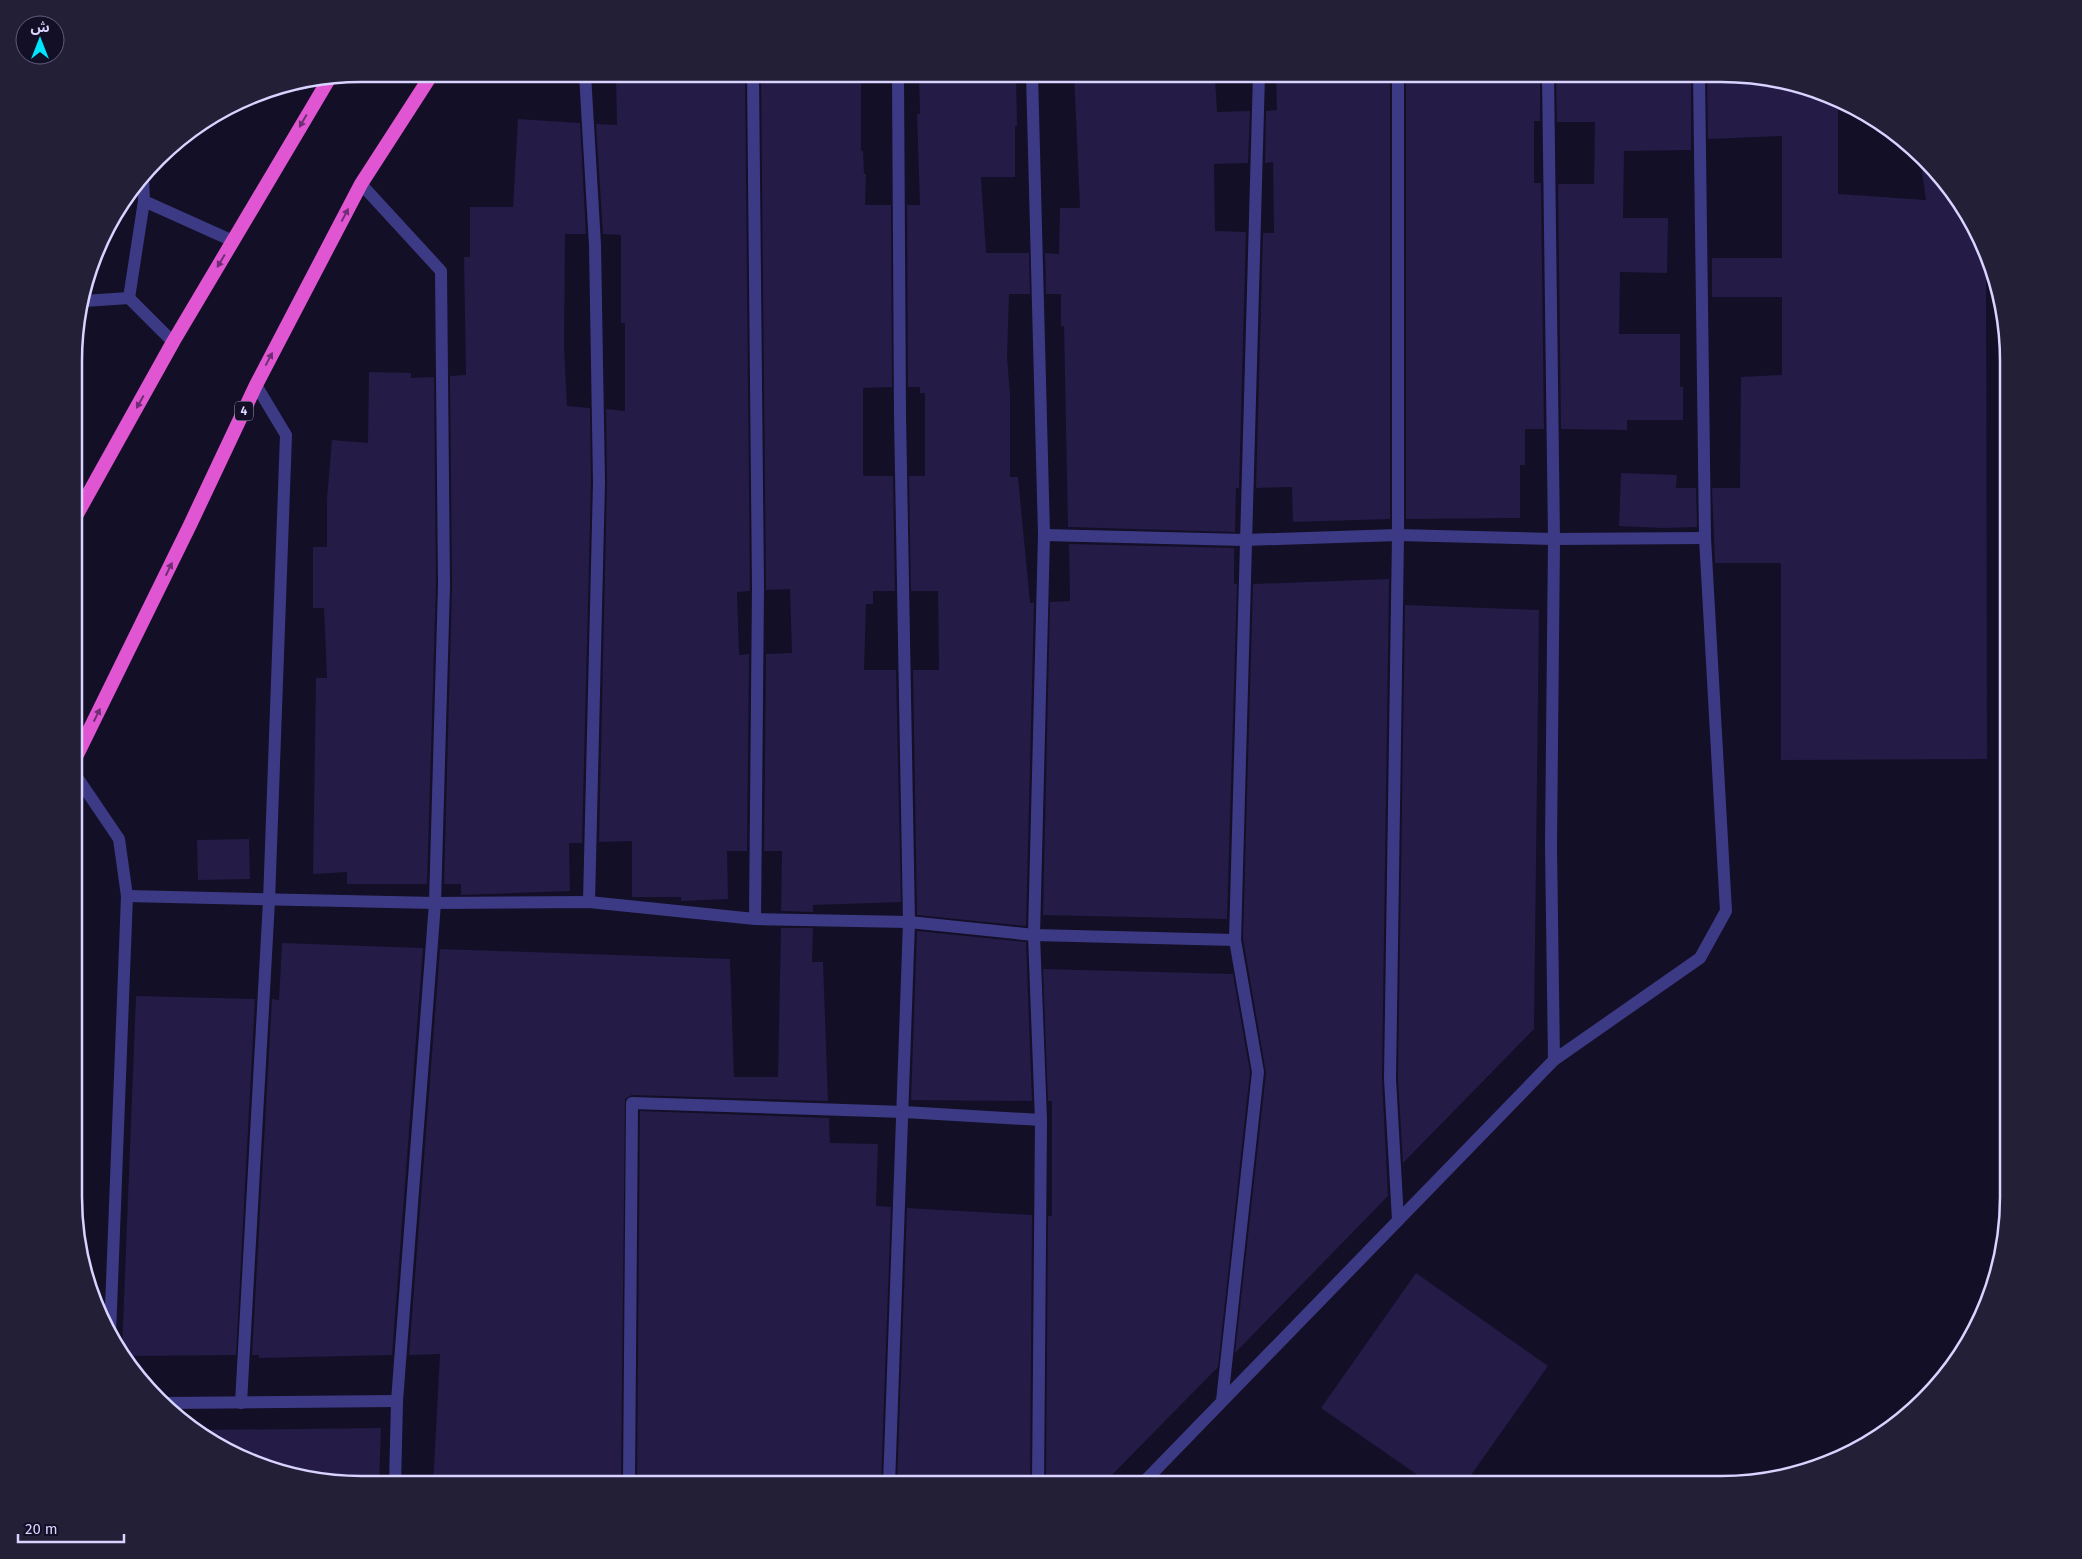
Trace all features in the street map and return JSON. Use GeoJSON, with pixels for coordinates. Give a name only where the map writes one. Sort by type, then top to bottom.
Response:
{"type":"FeatureCollection","features":[{"type":"Feature","properties":{"kind":"highway","name":"4"},"geometry":{"type":"LineString","coordinates":[[82,745],[190,525],[256,385],[361,184],[427,82]]}},
{"type":"Feature","properties":{"kind":"highway"},"geometry":{"type":"LineString","coordinates":[[82,505],[173,342],[325,85]]}},
{"type":"Feature","properties":{"kind":"street"},"geometry":{"type":"LineString","coordinates":[[586,82],[595,245],[599,482],[589,902]]}},
{"type":"Feature","properties":{"kind":"street"},"geometry":{"type":"LineString","coordinates":[[753,82],[758,587],[755,919]]}},
{"type":"Feature","properties":{"kind":"street"},"geometry":{"type":"LineString","coordinates":[[889,1476],[904,1112],[909,922],[901,434],[898,82]]}},
{"type":"Feature","properties":{"kind":"street"},"geometry":{"type":"LineString","coordinates":[[1032,82],[1044,535],[1034,935],[1041,1120],[1038,1476]]}},
{"type":"Feature","properties":{"kind":"street"},"geometry":{"type":"LineString","coordinates":[[1222,1401],[1258,1072],[1235,940],[1259,82]]}},
{"type":"Feature","properties":{"kind":"street"},"geometry":{"type":"LineString","coordinates":[[1398,82],[1398,535],[1390,1079],[1398,1220]]}},
{"type":"Feature","properties":{"kind":"street"},"geometry":{"type":"LineString","coordinates":[[1548,82],[1554,539],[1551,846],[1554,1060]]}},
{"type":"Feature","properties":{"kind":"street"},"geometry":{"type":"LineString","coordinates":[[1150,1476],[1554,1060],[1700,958],[1726,910],[1705,538],[1699,82]]}},
{"type":"Feature","properties":{"kind":"street"},"geometry":{"type":"LineString","coordinates":[[361,184],[441,272],[444,585],[435,904],[397,1401],[395,1476]]}},
{"type":"Feature","properties":{"kind":"street"},"geometry":{"type":"LineString","coordinates":[[129,298],[144,201],[143,188]]}},
{"type":"Feature","properties":{"kind":"street"},"geometry":{"type":"LineString","coordinates":[[144,201],[233,241]]}},
{"type":"Feature","properties":{"kind":"street"},"geometry":{"type":"LineString","coordinates":[[89,301],[129,298],[173,342]]}},
{"type":"Feature","properties":{"kind":"street"},"geometry":{"type":"LineString","coordinates":[[242,1403],[269,900],[286,435],[256,385]]}},
{"type":"Feature","properties":{"kind":"street"},"geometry":{"type":"LineString","coordinates":[[1044,535],[1245,540],[1398,535],[1554,539],[1705,538]]}},
{"type":"Feature","properties":{"kind":"street"},"geometry":{"type":"LineString","coordinates":[[82,784],[119,839],[127,896],[111,1320]]}},
{"type":"Feature","properties":{"kind":"street"},"geometry":{"type":"LineString","coordinates":[[127,896],[435,904],[589,902],[755,919],[909,922],[1034,935],[1235,940]]}},
{"type":"Feature","properties":{"kind":"street"},"geometry":{"type":"LineString","coordinates":[[629,1476],[632,1102],[904,1112],[1041,1120]]}},
{"type":"Feature","properties":{"kind":"street"},"geometry":{"type":"LineString","coordinates":[[173,1403],[397,1401]]}},
{"type":"Feature","properties":{"kind":"building"},"geometry":{"type":"Polygon","coordinates":[[[616,82],[745,82],[750,591],[737,592],[739,655],[749,654],[747,851],[727,851],[728,899],[681,901],[681,897],[632,897],[632,841],[599,842],[607,482],[606,409],[625,411],[625,323],[621,323],[621,235],[603,234],[596,124],[617,125],[616,82]]]}},
{"type":"Feature","properties":{"kind":"building"},"geometry":{"type":"Polygon","coordinates":[[[761,82],[861,82],[861,151],[863,151],[864,174],[866,174],[865,205],[891,205],[892,387],[863,388],[863,473],[864,476],[893,476],[895,591],[873,591],[873,604],[866,604],[864,670],[896,670],[901,902],[813,905],[813,912],[781,911],[782,851],[764,851],[766,654],[792,653],[790,589],[766,590],[761,82]]]}},
{"type":"Feature","properties":{"kind":"building"},"geometry":{"type":"Polygon","coordinates":[[[919,82],[1016,82],[1015,177],[981,177],[986,253],[1029,253],[1030,294],[1009,294],[1007,357],[1010,395],[1010,477],[1018,477],[1030,603],[1034,603],[1026,926],[917,915],[913,670],[939,670],[938,591],[911,591],[909,476],[925,476],[925,393],[920,393],[920,387],[908,387],[907,205],[920,205],[917,114],[920,114],[919,82]]]}},
{"type":"Feature","properties":{"kind":"building"},"geometry":{"type":"Polygon","coordinates":[[[1074,82],[1215,82],[1217,112],[1250,111],[1248,163],[1214,164],[1215,231],[1246,232],[1239,488],[1236,488],[1235,532],[1068,527],[1064,326],[1061,326],[1061,294],[1046,294],[1045,253],[1059,254],[1060,208],[1080,208],[1074,82]]]}},
{"type":"Feature","properties":{"kind":"building"},"geometry":{"type":"Polygon","coordinates":[[[1276,82],[1390,82],[1390,519],[1293,522],[1292,487],[1256,488],[1263,233],[1274,233],[1273,162],[1265,163],[1266,111],[1277,110],[1276,82]]]}},
{"type":"Feature","properties":{"kind":"building"},"geometry":{"type":"Polygon","coordinates":[[[1406,82],[1540,82],[1540,121],[1534,121],[1534,183],[1541,183],[1544,429],[1525,429],[1525,465],[1520,465],[1520,518],[1406,519],[1406,82]]]}},
{"type":"Feature","properties":{"kind":"building"},"geometry":{"type":"Polygon","coordinates":[[[1556,82],[1691,82],[1691,150],[1624,151],[1623,218],[1668,218],[1667,273],[1620,272],[1619,334],[1680,334],[1680,387],[1683,387],[1683,420],[1627,420],[1627,430],[1561,429],[1558,184],[1594,184],[1595,122],[1557,122],[1556,82]]]}},
{"type":"Feature","properties":{"kind":"building"},"geometry":{"type":"Polygon","coordinates":[[[1707,82],[1757,85],[1810,97],[1838,109],[1838,194],[1926,200],[1921,168],[1953,206],[1971,238],[1986,276],[1987,759],[1781,760],[1781,563],[1715,563],[1712,488],[1740,488],[1741,377],[1782,375],[1782,297],[1712,297],[1712,258],[1782,258],[1782,136],[1708,139],[1707,82]]]}},
{"type":"Feature","properties":{"kind":"building"},"geometry":{"type":"Polygon","coordinates":[[[518,119],[580,123],[586,234],[565,234],[564,347],[567,406],[590,408],[591,482],[582,843],[569,843],[570,891],[461,895],[461,884],[444,884],[452,585],[450,376],[466,375],[464,257],[470,257],[470,207],[513,207],[518,119]]]}},
{"type":"Feature","properties":{"kind":"building"},"geometry":{"type":"Polygon","coordinates":[[[369,372],[411,373],[411,378],[434,377],[436,585],[427,884],[347,884],[347,872],[313,874],[316,678],[327,678],[324,608],[313,608],[313,547],[327,547],[327,499],[332,440],[368,443],[369,372]]]}},
{"type":"Feature","properties":{"kind":"building"},"geometry":{"type":"Polygon","coordinates":[[[1621,473],[1677,475],[1676,488],[1696,488],[1697,527],[1619,526],[1621,473]]]}},
{"type":"Feature","properties":{"kind":"building"},"geometry":{"type":"Polygon","coordinates":[[[1069,544],[1234,548],[1234,584],[1237,584],[1227,919],[1043,915],[1050,602],[1070,601],[1069,544]]]}},
{"type":"Feature","properties":{"kind":"building"},"geometry":{"type":"Polygon","coordinates":[[[1389,579],[1382,1079],[1388,1196],[1235,1353],[1266,1073],[1243,939],[1253,584],[1389,579]]]}},
{"type":"Feature","properties":{"kind":"building"},"geometry":{"type":"Polygon","coordinates":[[[1405,605],[1539,610],[1534,1029],[1403,1163],[1398,1079],[1405,605]]]}},
{"type":"Feature","properties":{"kind":"building"},"geometry":{"type":"Polygon","coordinates":[[[249,839],[250,879],[198,880],[197,840],[249,839]]]}},
{"type":"Feature","properties":{"kind":"building"},"geometry":{"type":"Polygon","coordinates":[[[781,928],[813,928],[812,962],[823,962],[828,1101],[632,1095],[625,1099],[621,1476],[433,1476],[440,1354],[409,1355],[440,949],[730,959],[734,1077],[778,1077],[781,928]]]}},
{"type":"Feature","properties":{"kind":"building"},"geometry":{"type":"Polygon","coordinates":[[[917,931],[1026,942],[1032,1101],[911,1100],[917,931]]]}},
{"type":"Feature","properties":{"kind":"building"},"geometry":{"type":"Polygon","coordinates":[[[282,943],[423,948],[392,1355],[259,1358],[259,1355],[252,1355],[272,999],[279,1000],[282,943]]]}},
{"type":"Feature","properties":{"kind":"building"},"geometry":{"type":"Polygon","coordinates":[[[1043,969],[1233,974],[1250,1072],[1218,1367],[1111,1476],[1046,1476],[1048,1216],[1052,1216],[1052,1101],[1048,1101],[1043,969]]]}},
{"type":"Feature","properties":{"kind":"building"},"geometry":{"type":"Polygon","coordinates":[[[136,996],[255,999],[236,1355],[131,1356],[122,1341],[136,996]]]}},
{"type":"Feature","properties":{"kind":"building"},"geometry":{"type":"Polygon","coordinates":[[[640,1111],[829,1118],[830,1143],[878,1144],[876,1206],[891,1207],[881,1476],[637,1476],[640,1111]]]}},
{"type":"Feature","properties":{"kind":"building"},"geometry":{"type":"Polygon","coordinates":[[[907,1208],[1032,1215],[1030,1476],[897,1476],[907,1208]]]}},
{"type":"Feature","properties":{"kind":"building"},"geometry":{"type":"Polygon","coordinates":[[[1416,1273],[1548,1366],[1470,1476],[1419,1476],[1321,1408],[1416,1273]]]}},
{"type":"Feature","properties":{"kind":"building"},"geometry":{"type":"Polygon","coordinates":[[[381,1428],[379,1476],[343,1476],[289,1467],[238,1448],[206,1430],[381,1428]]]}}]}
